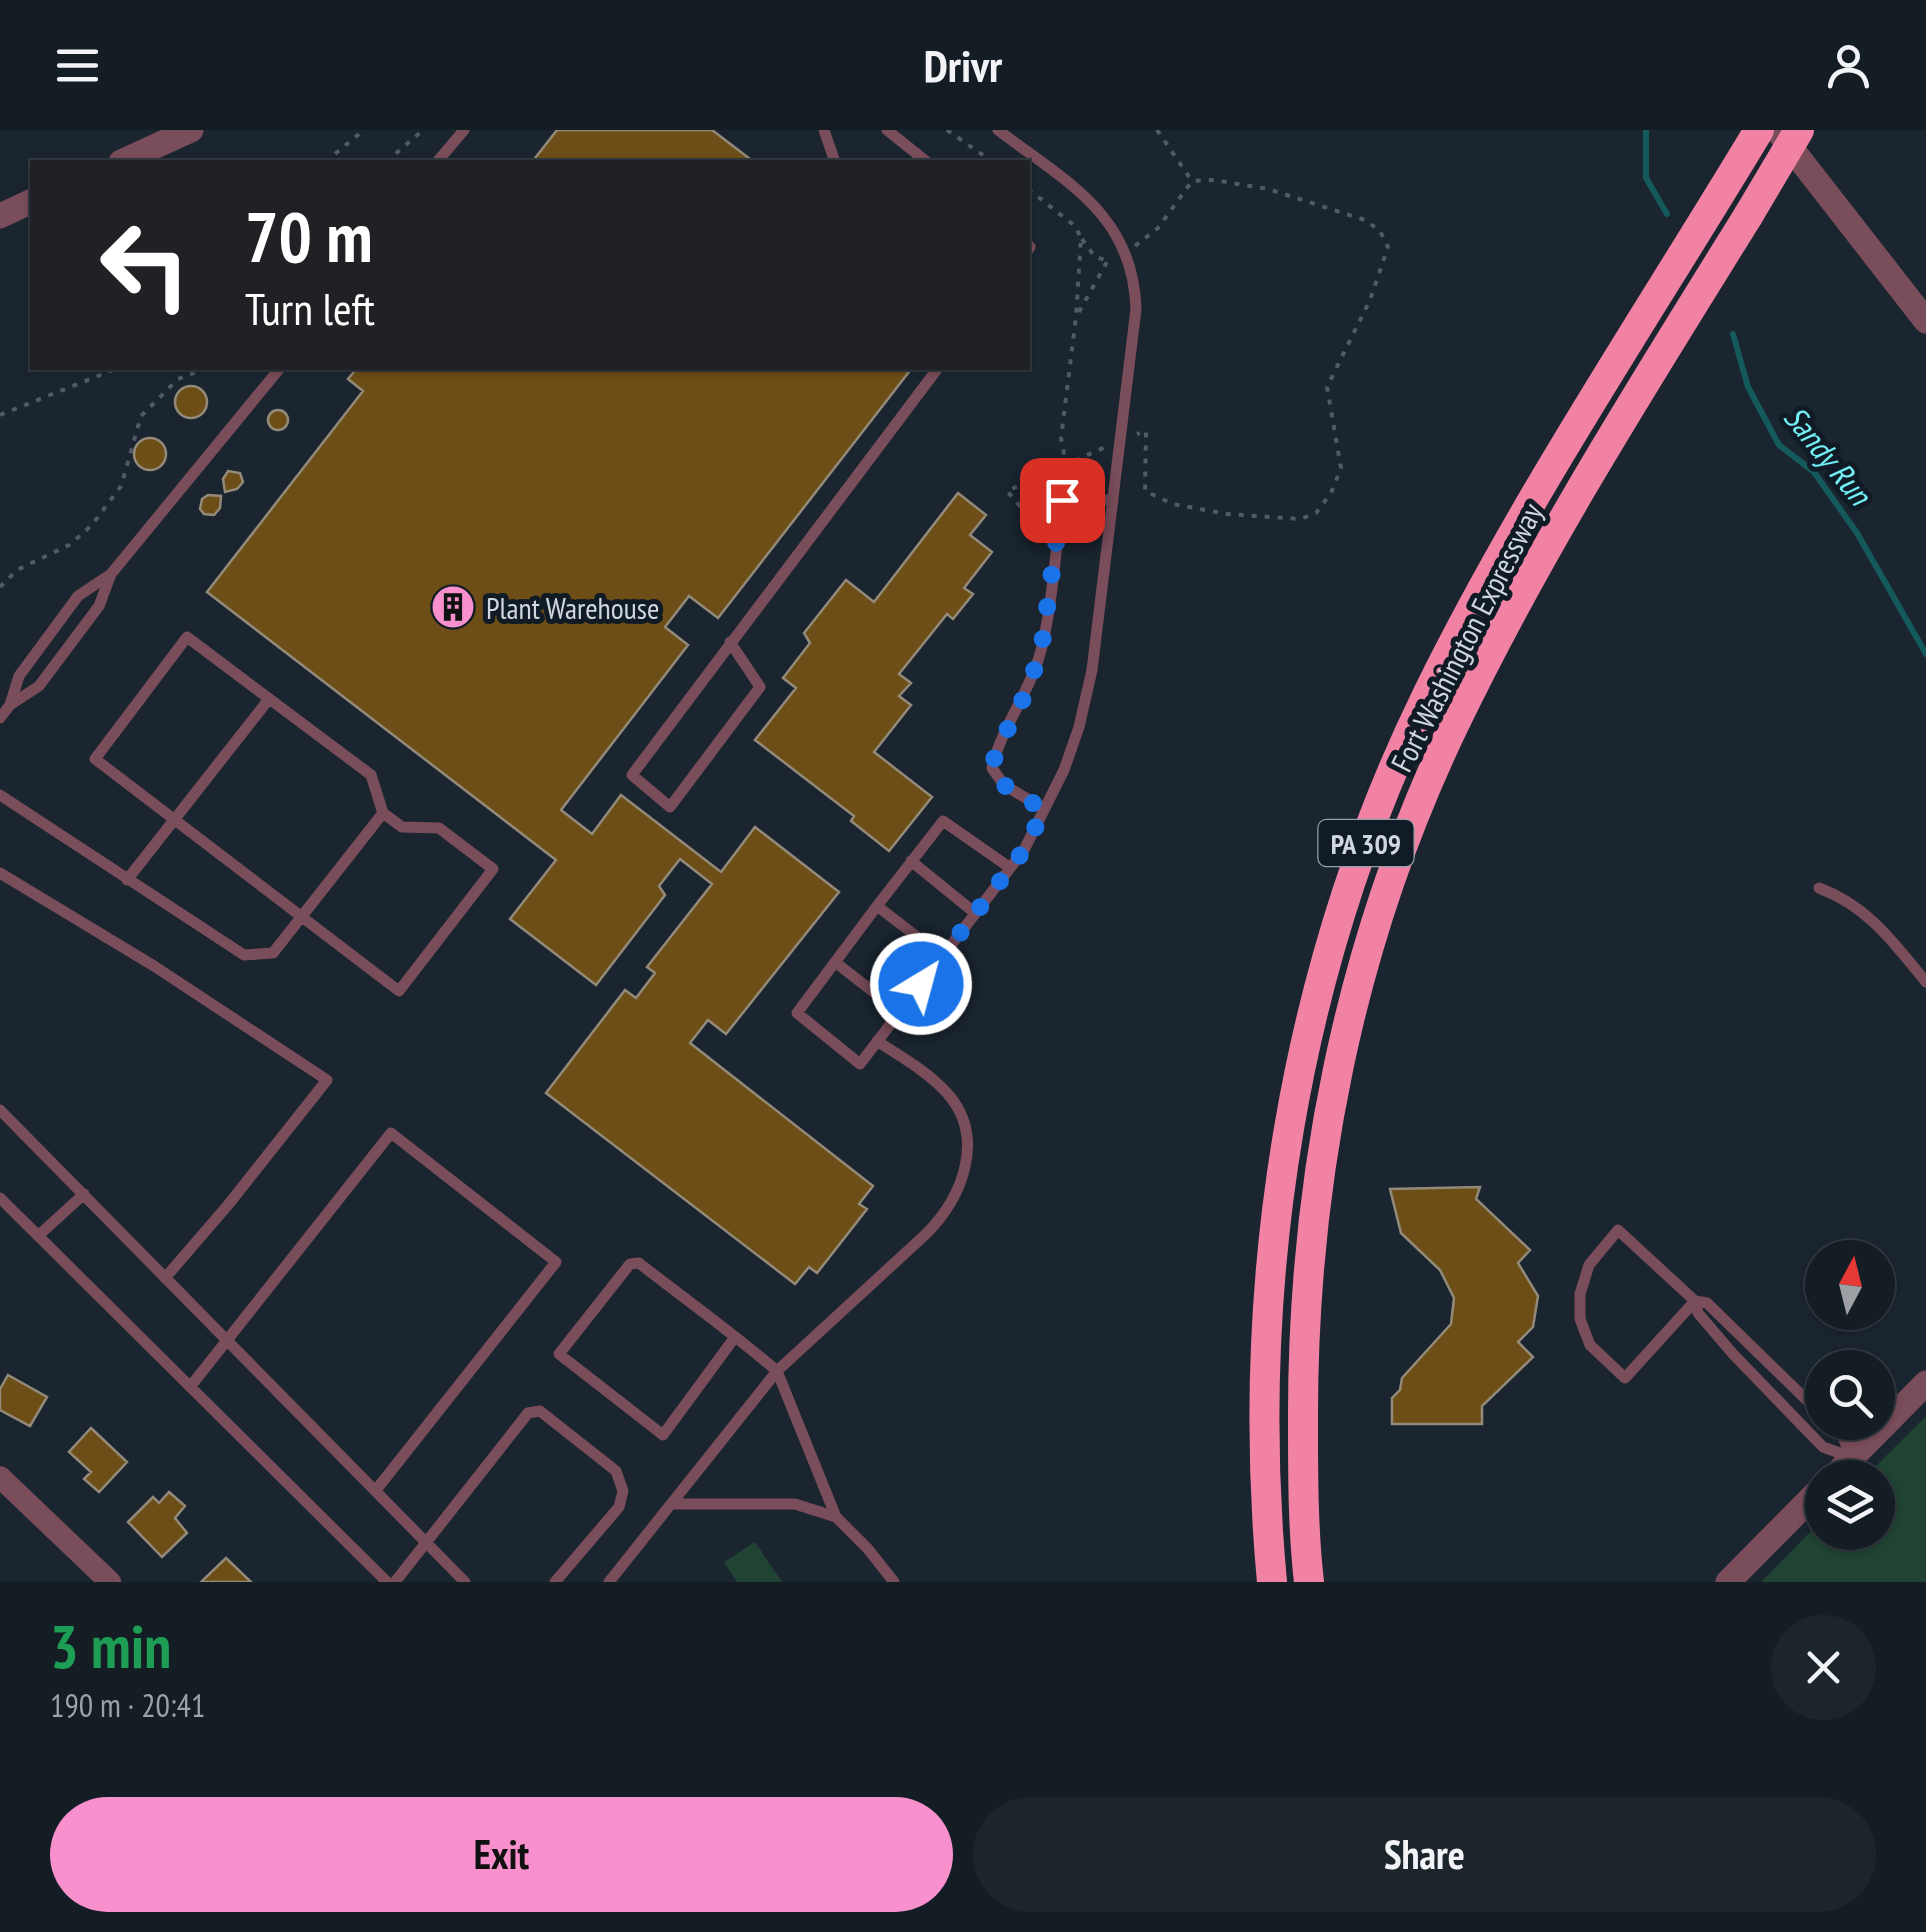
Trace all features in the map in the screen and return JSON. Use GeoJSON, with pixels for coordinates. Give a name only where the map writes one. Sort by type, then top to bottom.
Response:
{"type":"FeatureCollection","features":[{"type":"Feature","properties":{"kind":"highway","name":"Fort Washington Expressway"},"geometry":{"type":"LineString","coordinates":[[1272,1582],[1264,1402],[1274,1228],[1300,1068],[1348,895],[1412,729],[1480,593],[1591,402],[1759,130]]}},
{"type":"Feature","properties":{"kind":"highway","name":"Fort Washington Expressway"},"geometry":{"type":"LineString","coordinates":[[1309,1582],[1302,1352],[1311,1238],[1337,1066],[1378,917],[1452,727],[1556,534],[1799,130]]}},
{"type":"Feature","properties":{"kind":"street"},"geometry":{"type":"LineString","coordinates":[[125,160],[191,130]]}},
{"type":"Feature","properties":{"kind":"street"},"geometry":{"type":"LineString","coordinates":[[1777,130],[1926,321]]}},
{"type":"Feature","properties":{"kind":"street"},"geometry":{"type":"LineString","coordinates":[[0,216],[30,202]]}},
{"type":"Feature","properties":{"kind":"street"},"geometry":{"type":"LineString","coordinates":[[1852,1458],[1926,1383]]}},
{"type":"Feature","properties":{"kind":"street"},"geometry":{"type":"LineString","coordinates":[[0,1477],[110,1582]]}},
{"type":"Feature","properties":{"kind":"street"},"geometry":{"type":"LineString","coordinates":[[1728,1582],[1805,1504]]}},
{"type":"Feature","properties":{"kind":"lane"},"geometry":{"type":"LineString","coordinates":[[439,160],[464,130]]}},
{"type":"Feature","properties":{"kind":"lane"},"geometry":{"type":"LineString","coordinates":[[824,130],[834,160]]}},
{"type":"Feature","properties":{"kind":"lane"},"geometry":{"type":"LineString","coordinates":[[888,130],[925,160]]}},
{"type":"Feature","properties":{"kind":"lane"},"geometry":{"type":"LineString","coordinates":[[998,130],[1096,206],[1112,225],[1125,251],[1136,291],[1088,696],[1064,770],[1024,850],[860,1064],[796,1014],[943,821],[1010,867]]}},
{"type":"Feature","properties":{"kind":"lane"},"geometry":{"type":"LineString","coordinates":[[10,705],[19,676],[78,596],[110,574],[278,370]]}},
{"type":"Feature","properties":{"kind":"lane"},"geometry":{"type":"LineString","coordinates":[[730,642],[760,687],[670,807],[632,775],[730,642],[936,370]]}},
{"type":"Feature","properties":{"kind":"lane"},"geometry":{"type":"LineString","coordinates":[[1044,810],[1004,785],[992,768],[1041,651],[1062,500],[1075,496],[1113,501]]}},
{"type":"Feature","properties":{"kind":"lane"},"geometry":{"type":"LineString","coordinates":[[0,718],[10,705],[39,686],[99,606],[110,574]]}},
{"type":"Feature","properties":{"kind":"lane"},"geometry":{"type":"LineString","coordinates":[[187,637],[269,698],[371,775],[383,813],[402,827],[438,828],[493,869],[399,991],[94,759],[187,637]]}},
{"type":"Feature","properties":{"kind":"lane"},"geometry":{"type":"LineString","coordinates":[[127,880],[269,698]]}},
{"type":"Feature","properties":{"kind":"lane"},"geometry":{"type":"LineString","coordinates":[[0,795],[244,955],[272,953],[383,813]]}},
{"type":"Feature","properties":{"kind":"lane"},"geometry":{"type":"LineString","coordinates":[[912,861],[975,913]]}},
{"type":"Feature","properties":{"kind":"lane"},"geometry":{"type":"LineString","coordinates":[[0,873],[154,966],[327,1080],[228,1205],[164,1278]]}},
{"type":"Feature","properties":{"kind":"lane"},"geometry":{"type":"LineString","coordinates":[[1819,888],[1864,910],[1906,954],[1926,982]]}},
{"type":"Feature","properties":{"kind":"lane"},"geometry":{"type":"LineString","coordinates":[[877,906],[942,956]]}},
{"type":"Feature","properties":{"kind":"lane"},"geometry":{"type":"LineString","coordinates":[[835,962],[899,1012]]}},
{"type":"Feature","properties":{"kind":"lane"},"geometry":{"type":"LineString","coordinates":[[609,1582],[777,1370],[943,1217],[960,1188],[966,1171],[965,1131],[960,1114],[949,1095],[926,1074],[877,1041]]}},
{"type":"Feature","properties":{"kind":"lane"},"geometry":{"type":"LineString","coordinates":[[0,1110],[465,1582]]}},
{"type":"Feature","properties":{"kind":"lane"},"geometry":{"type":"LineString","coordinates":[[190,1387],[391,1133],[556,1262],[376,1490]]}},
{"type":"Feature","properties":{"kind":"lane"},"geometry":{"type":"LineString","coordinates":[[38,1236],[84,1194]]}},
{"type":"Feature","properties":{"kind":"lane"},"geometry":{"type":"LineString","coordinates":[[0,1198],[387,1582]]}},
{"type":"Feature","properties":{"kind":"lane"},"geometry":{"type":"LineString","coordinates":[[1695,1300],[1625,1378],[1590,1345],[1580,1318],[1580,1294],[1588,1265],[1618,1230],[1695,1300],[1706,1302],[1805,1398]]}},
{"type":"Feature","properties":{"kind":"lane"},"geometry":{"type":"LineString","coordinates":[[735,1337],[663,1434],[559,1354],[630,1264],[639,1263],[735,1337],[777,1370],[836,1516],[894,1582]]}},
{"type":"Feature","properties":{"kind":"lane"},"geometry":{"type":"LineString","coordinates":[[1695,1300],[1698,1314],[1823,1447],[1852,1458]]}},
{"type":"Feature","properties":{"kind":"lane"},"geometry":{"type":"LineString","coordinates":[[1733,1354],[1747,1341]]}},
{"type":"Feature","properties":{"kind":"lane"},"geometry":{"type":"LineString","coordinates":[[395,1582],[528,1414],[540,1411],[616,1471],[622,1491],[619,1507],[555,1582]]}},
{"type":"Feature","properties":{"kind":"lane"},"geometry":{"type":"LineString","coordinates":[[1844,1440],[1852,1458]]}},
{"type":"Feature","properties":{"kind":"lane"},"geometry":{"type":"LineString","coordinates":[[670,1504],[795,1504],[836,1516]]}},
{"type":"Feature","properties":{"kind":"path"},"geometry":{"type":"LineString","coordinates":[[327,160],[364,130]]}},
{"type":"Feature","properties":{"kind":"path"},"geometry":{"type":"LineString","coordinates":[[388,160],[422,130]]}},
{"type":"Feature","properties":{"kind":"path"},"geometry":{"type":"LineString","coordinates":[[948,130],[990,160]]}},
{"type":"Feature","properties":{"kind":"path"},"geometry":{"type":"LineString","coordinates":[[1157,130],[1192,182]]}},
{"type":"Feature","properties":{"kind":"path"},"geometry":{"type":"LineString","coordinates":[[1060,512],[1020,506],[1007,491],[1146,431],[1145,491],[1173,504],[1227,514],[1300,519],[1316,513],[1331,493],[1341,468],[1327,387],[1381,271],[1388,248],[1380,231],[1365,220],[1268,189],[1214,180],[1192,182],[1158,228],[1134,246]]}},
{"type":"Feature","properties":{"kind":"path"},"geometry":{"type":"LineString","coordinates":[[1030,191],[1074,226],[1095,258],[1108,260]]}},
{"type":"Feature","properties":{"kind":"path"},"geometry":{"type":"LineString","coordinates":[[1066,465],[1061,438],[1081,238]]}},
{"type":"Feature","properties":{"kind":"path"},"geometry":{"type":"LineString","coordinates":[[1076,317],[1108,260],[1115,256]]}},
{"type":"Feature","properties":{"kind":"path"},"geometry":{"type":"LineString","coordinates":[[0,414],[113,370]]}},
{"type":"Feature","properties":{"kind":"path"},"geometry":{"type":"LineString","coordinates":[[0,587],[17,570],[69,545],[92,525],[121,486],[141,416],[178,379],[203,370]]}},
{"type":"Feature","properties":{"kind":"green space"},"geometry":{"type":"Polygon","coordinates":[[[1926,1416],[1926,1582],[1761,1582],[1805,1537],[1805,1550],[1895,1550],[1895,1460],[1882,1460],[1926,1416]]]}},
{"type":"Feature","properties":{"kind":"green space"},"geometry":{"type":"Polygon","coordinates":[[[755,1542],[782,1582],[737,1582],[724,1562],[755,1542]]]}},
{"type":"Feature","properties":{"kind":"building"},"geometry":{"type":"Polygon","coordinates":[[[557,130],[712,130],[751,160],[534,160],[557,130]]]}},
{"type":"Feature","properties":{"kind":"building","name":"Plant Warehouse"},"geometry":{"type":"Polygon","coordinates":[[[355,370],[910,370],[718,618],[689,596],[665,627],[688,645],[561,810],[592,834],[621,795],[721,872],[755,827],[839,892],[726,1034],[708,1020],[690,1043],[873,1186],[859,1204],[867,1209],[817,1273],[809,1267],[795,1284],[546,1093],[625,990],[636,998],[655,973],[647,967],[712,884],[680,859],[659,886],[665,895],[596,985],[510,919],[556,860],[207,592],[363,391],[348,379],[355,370]]]}},
{"type":"Feature","properties":{"kind":"building"},"geometry":{"type":"Polygon","coordinates":[[[191,386],[202,391],[207,402],[202,413],[191,418],[180,413],[175,402],[180,391],[191,386]]]}},
{"type":"Feature","properties":{"kind":"building"},"geometry":{"type":"Polygon","coordinates":[[[278,410],[288,420],[278,430],[268,420],[278,410]]]}},
{"type":"Feature","properties":{"kind":"building"},"geometry":{"type":"Polygon","coordinates":[[[150,438],[161,443],[166,454],[161,465],[150,470],[139,465],[134,454],[139,443],[150,438]]]}},
{"type":"Feature","properties":{"kind":"building"},"geometry":{"type":"Polygon","coordinates":[[[228,471],[240,473],[243,482],[237,489],[225,492],[223,479],[228,471]]]}},
{"type":"Feature","properties":{"kind":"building"},"geometry":{"type":"Polygon","coordinates":[[[958,493],[986,515],[970,535],[992,552],[964,588],[973,594],[953,619],[947,614],[899,674],[911,683],[899,696],[911,705],[874,752],[932,797],[889,851],[851,821],[854,816],[755,740],[796,688],[783,678],[810,643],[804,633],[846,580],[874,602],[958,493]]]}},
{"type":"Feature","properties":{"kind":"building"},"geometry":{"type":"Polygon","coordinates":[[[208,495],[221,496],[220,508],[214,515],[204,514],[200,509],[202,499],[208,495]]]}},
{"type":"Feature","properties":{"kind":"building"},"geometry":{"type":"Polygon","coordinates":[[[1480,1187],[1476,1199],[1530,1250],[1518,1263],[1538,1296],[1533,1327],[1518,1342],[1533,1357],[1482,1406],[1482,1424],[1392,1424],[1392,1398],[1400,1390],[1402,1378],[1451,1324],[1454,1298],[1440,1270],[1401,1233],[1390,1189],[1480,1187]]]}},
{"type":"Feature","properties":{"kind":"building"},"geometry":{"type":"Polygon","coordinates":[[[8,1375],[47,1397],[30,1426],[0,1410],[0,1389],[8,1375]]]}},
{"type":"Feature","properties":{"kind":"building"},"geometry":{"type":"Polygon","coordinates":[[[91,1428],[127,1462],[99,1492],[84,1479],[91,1472],[69,1452],[91,1428]]]}},
{"type":"Feature","properties":{"kind":"building"},"geometry":{"type":"Polygon","coordinates":[[[169,1492],[185,1506],[175,1518],[187,1533],[162,1557],[128,1522],[153,1497],[159,1503],[169,1492]]]}},
{"type":"Feature","properties":{"kind":"building"},"geometry":{"type":"Polygon","coordinates":[[[226,1558],[251,1582],[201,1582],[226,1558]]]}},
{"type":"Feature","properties":{"kind":"waterway","name":"Sandy Run"},"geometry":{"type":"LineString","coordinates":[[1646,130],[1646,178],[1667,214]]}},
{"type":"Feature","properties":{"kind":"waterway","name":"Sandy Run"},"geometry":{"type":"LineString","coordinates":[[1733,334],[1748,387],[1779,445],[1814,472],[1857,533],[1926,654]]}},
{"type":"Feature","properties":{"kind":"place","name":"Plant Warehouse"},"geometry":{"type":"Point","coordinates":[453,607]}},
{"type":"Feature","properties":{"kind":"route"},"geometry":{"type":"LineString","coordinates":[[921,984],[1024,850],[1044,810],[1004,785],[992,768],[1041,651],[1062,500]]}}]}
